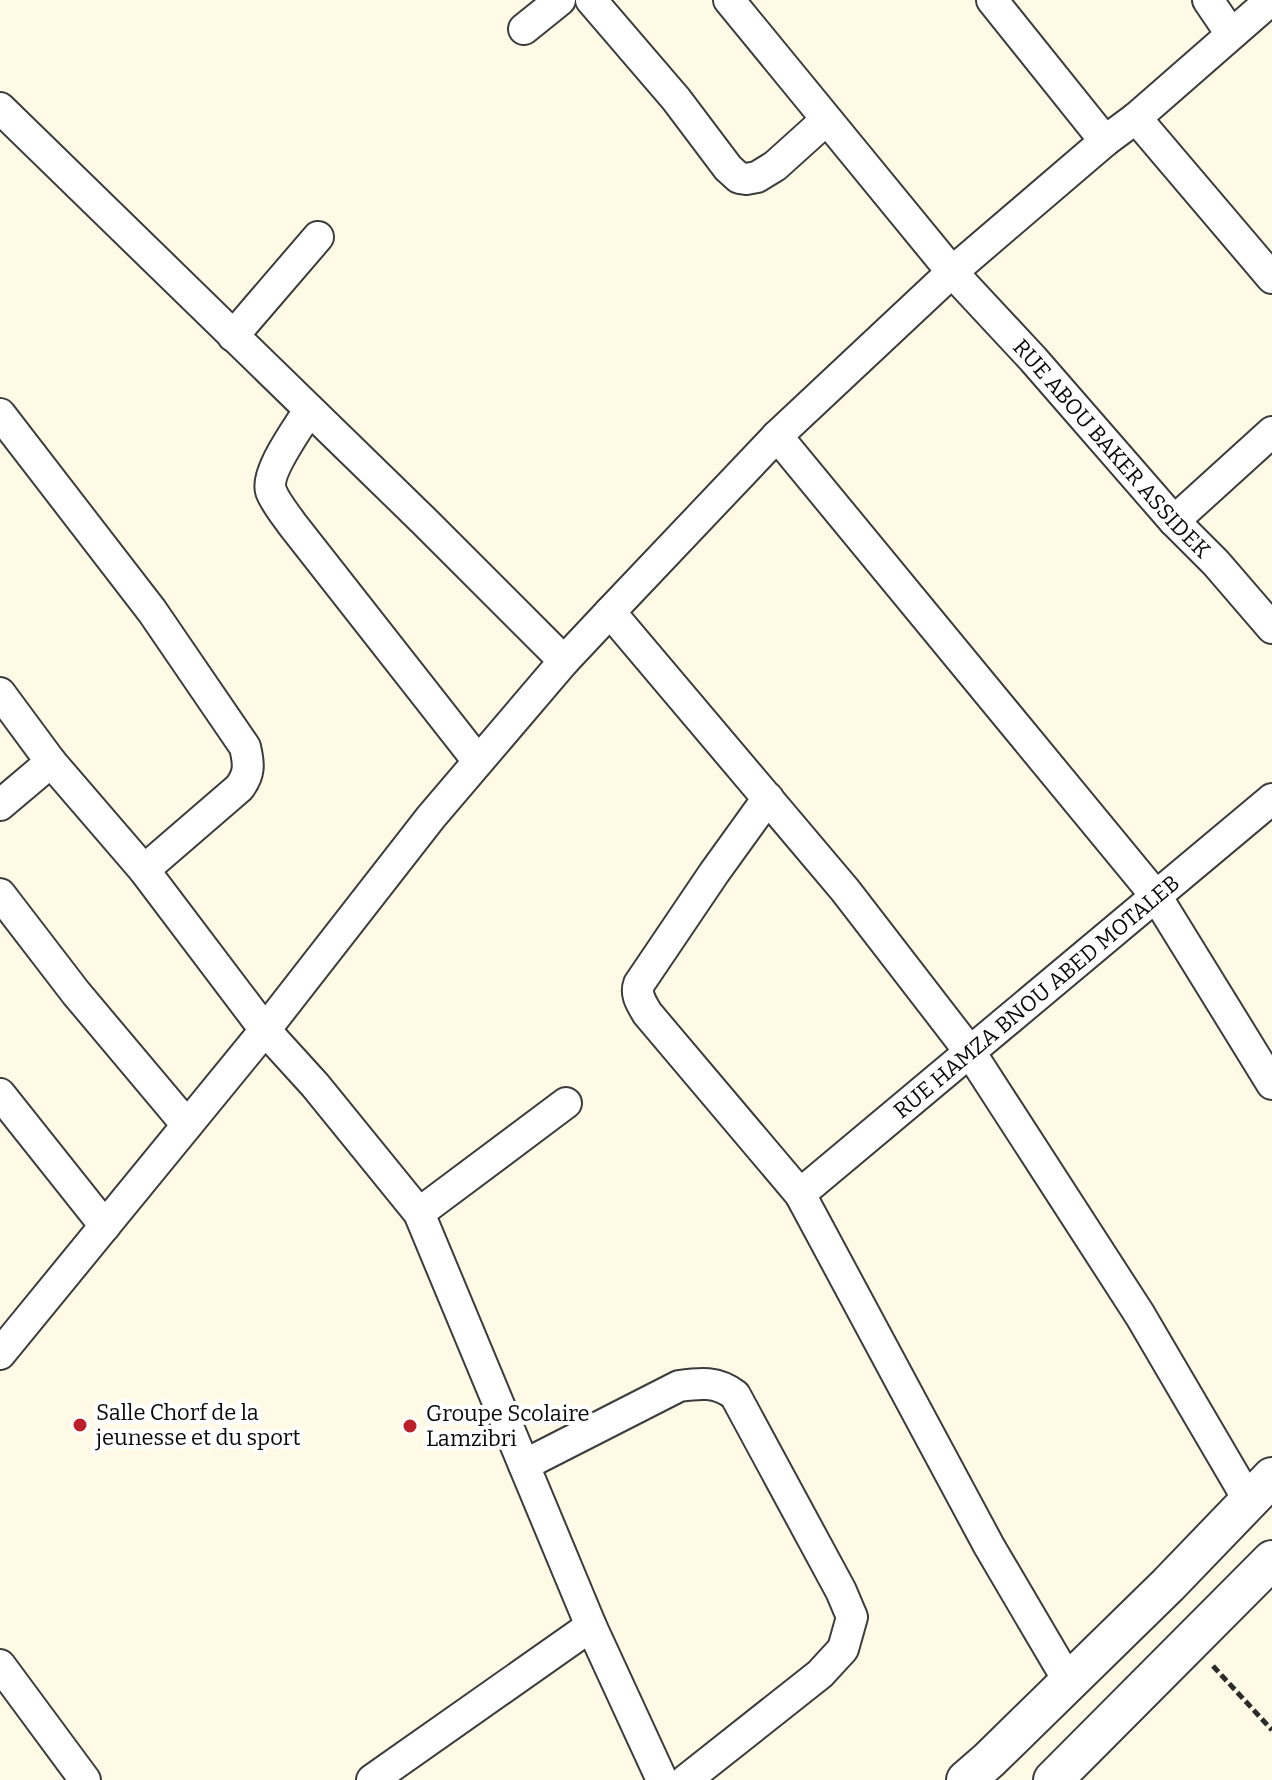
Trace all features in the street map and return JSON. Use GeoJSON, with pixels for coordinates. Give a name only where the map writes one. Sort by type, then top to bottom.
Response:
{"type":"FeatureCollection","features":[{"type":"Feature","properties":{"kind":"street"},"geometry":{"type":"LineString","coordinates":[[524,29],[560,0]]}},
{"type":"Feature","properties":{"kind":"street"},"geometry":{"type":"LineString","coordinates":[[591,0],[739,178],[757,177],[775,166],[826,120]]}},
{"type":"Feature","properties":{"kind":"street","name":"RUE ABOU BAKER ASSIDEK"},"geometry":{"type":"LineString","coordinates":[[729,0],[952,272],[1033,359],[1174,521],[1216,563],[1262,594],[1272,628]]}},
{"type":"Feature","properties":{"kind":"street"},"geometry":{"type":"LineString","coordinates":[[992,0],[1105,141]]}},
{"type":"Feature","properties":{"kind":"street"},"geometry":{"type":"LineString","coordinates":[[1208,0],[1231,34]]}},
{"type":"Feature","properties":{"kind":"street"},"geometry":{"type":"LineString","coordinates":[[0,1354],[265,1030],[431,817],[564,661],[777,436],[952,272],[1271,0]]}},
{"type":"Feature","properties":{"kind":"street"},"geometry":{"type":"LineString","coordinates":[[0,108],[564,661]]}},
{"type":"Feature","properties":{"kind":"street"},"geometry":{"type":"LineString","coordinates":[[1136,118],[1272,278]]}},
{"type":"Feature","properties":{"kind":"street"},"geometry":{"type":"LineString","coordinates":[[233,336],[318,237]]}},
{"type":"Feature","properties":{"kind":"street"},"geometry":{"type":"LineString","coordinates":[[309,410],[279,459],[271,480],[272,493],[311,550],[478,761]]}},
{"type":"Feature","properties":{"kind":"street"},"geometry":{"type":"LineString","coordinates":[[0,414],[152,611],[245,747],[249,766],[239,788],[144,870]]}},
{"type":"Feature","properties":{"kind":"street"},"geometry":{"type":"LineString","coordinates":[[1174,521],[1272,432]]}},
{"type":"Feature","properties":{"kind":"street"},"geometry":{"type":"LineString","coordinates":[[777,436],[1156,896],[1272,1084]]}},
{"type":"Feature","properties":{"kind":"street"},"geometry":{"type":"LineString","coordinates":[[610,612],[845,890],[970,1052],[1125,1291],[1260,1489],[1069,1682],[966,1780]]}},
{"type":"Feature","properties":{"kind":"street"},"geometry":{"type":"LineString","coordinates":[[0,693],[51,762],[144,870],[265,1030],[315,1085],[419,1213],[591,1626],[662,1780]]}},
{"type":"Feature","properties":{"kind":"street"},"geometry":{"type":"LineString","coordinates":[[0,805],[51,762]]}},
{"type":"Feature","properties":{"kind":"street"},"geometry":{"type":"LineString","coordinates":[[768,798],[705,885],[637,989],[639,998],[647,1013],[800,1194],[989,1546],[1069,1682]]}},
{"type":"Feature","properties":{"kind":"street","name":"RUE HAMZA BNOU ABED MOTALEB"},"geometry":{"type":"LineString","coordinates":[[800,1194],[1272,799]]}},
{"type":"Feature","properties":{"kind":"street"},"geometry":{"type":"LineString","coordinates":[[0,894],[76,993],[187,1125]]}},
{"type":"Feature","properties":{"kind":"street"},"geometry":{"type":"LineString","coordinates":[[0,1094],[105,1226]]}},
{"type":"Feature","properties":{"kind":"street"},"geometry":{"type":"LineString","coordinates":[[419,1213],[566,1103]]}},
{"type":"Feature","properties":{"kind":"street"},"geometry":{"type":"LineString","coordinates":[[524,1465],[679,1386],[717,1384],[735,1395],[841,1591],[852,1617],[843,1649],[820,1674],[686,1780]]}},
{"type":"Feature","properties":{"kind":"street"},"geometry":{"type":"LineString","coordinates":[[1053,1780],[1272,1560]]}},
{"type":"Feature","properties":{"kind":"street"},"geometry":{"type":"LineString","coordinates":[[372,1780],[591,1626]]}},
{"type":"Feature","properties":{"kind":"street"},"geometry":{"type":"LineString","coordinates":[[2,1671],[85,1780]]}},
{"type":"Feature","properties":{"kind":"path"},"geometry":{"type":"LineString","coordinates":[[1190,1642],[1272,1730]]}},
{"type":"Feature","properties":{"kind":"place","name":"Salle Chorf de la jeunesse et du sport"},"geometry":{"type":"Point","coordinates":[80,1425]}},
{"type":"Feature","properties":{"kind":"place","name":"Groupe Scolaire Lamzibri"},"geometry":{"type":"Point","coordinates":[410,1426]}}]}
